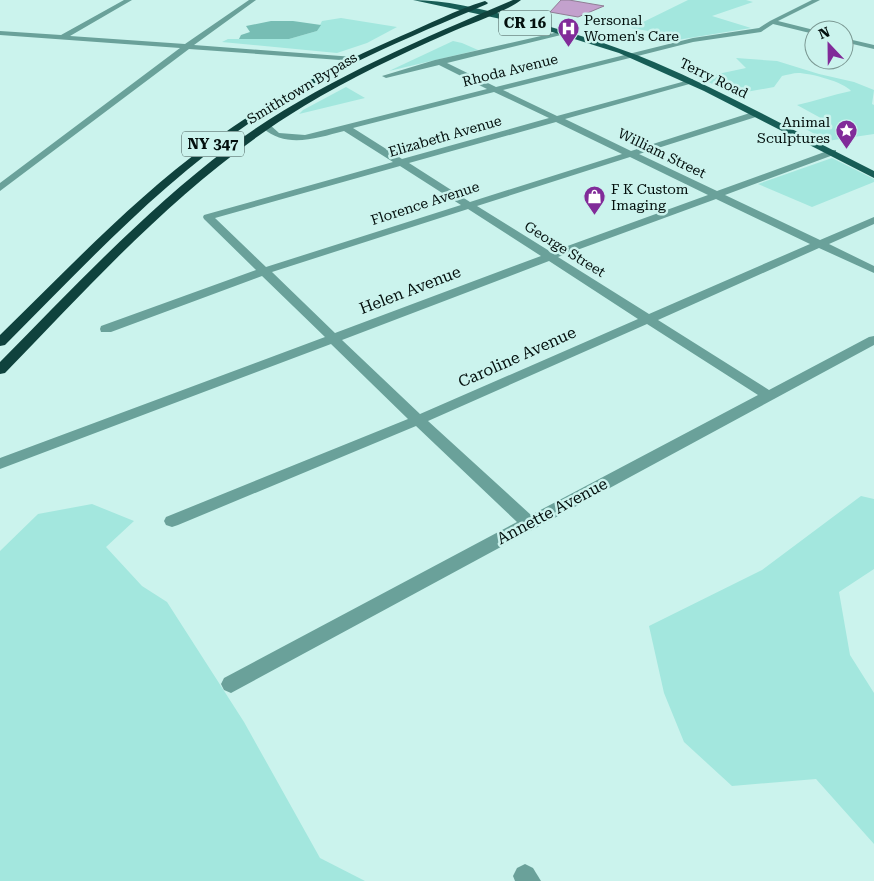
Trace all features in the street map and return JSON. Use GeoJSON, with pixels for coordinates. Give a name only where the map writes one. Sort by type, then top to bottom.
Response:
{"type":"FeatureCollection","features":[{"type":"Feature","properties":{"kind":"highway","name":"Smithtown Bypass"},"geometry":{"type":"LineString","coordinates":[[0,342],[152,195],[198,156],[243,123],[281,98],[354,59],[493,0]]}},
{"type":"Feature","properties":{"kind":"highway","name":"Smithtown Bypass"},"geometry":{"type":"LineString","coordinates":[[0,370],[163,207],[216,162],[266,126],[305,101],[369,66],[518,0]]}},
{"type":"Feature","properties":{"kind":"main road","name":"Terry Road"},"geometry":{"type":"LineString","coordinates":[[416,0],[487,13],[563,33],[628,55],[690,81],[833,152],[874,175]]}},
{"type":"Feature","properties":{"kind":"street"},"geometry":{"type":"LineString","coordinates":[[63,37],[129,0]]}},
{"type":"Feature","properties":{"kind":"street"},"geometry":{"type":"LineString","coordinates":[[0,188],[188,46],[254,0]]}},
{"type":"Feature","properties":{"kind":"street","name":"Rhoda Avenue"},"geometry":{"type":"LineString","coordinates":[[266,126],[276,134],[305,138],[493,88],[628,55],[693,40],[761,30],[813,0]]}},
{"type":"Feature","properties":{"kind":"street"},"geometry":{"type":"LineString","coordinates":[[772,22],[804,30]]}},
{"type":"Feature","properties":{"kind":"street"},"geometry":{"type":"LineString","coordinates":[[0,33],[354,59]]}},
{"type":"Feature","properties":{"kind":"street"},"geometry":{"type":"LineString","coordinates":[[386,76],[563,33]]}},
{"type":"Feature","properties":{"kind":"street"},"geometry":{"type":"LineString","coordinates":[[854,42],[874,47]]}},
{"type":"Feature","properties":{"kind":"street","name":"William Street"},"geometry":{"type":"LineString","coordinates":[[438,62],[874,270]]}},
{"type":"Feature","properties":{"kind":"street","name":"Elizabeth Avenue"},"geometry":{"type":"LineString","coordinates":[[264,270],[208,217],[690,81]]}},
{"type":"Feature","properties":{"kind":"street","name":"Florence Avenue"},"geometry":{"type":"LineString","coordinates":[[106,329],[264,270],[756,114]]}},
{"type":"Feature","properties":{"kind":"street","name":"George Street"},"geometry":{"type":"LineString","coordinates":[[345,127],[769,396]]}},
{"type":"Feature","properties":{"kind":"street"},"geometry":{"type":"LineString","coordinates":[[276,146],[305,138]]}},
{"type":"Feature","properties":{"kind":"street","name":"Helen Avenue"},"geometry":{"type":"LineString","coordinates":[[0,464],[833,152]]}},
{"type":"Feature","properties":{"kind":"street","name":"Caroline Avenue"},"geometry":{"type":"LineString","coordinates":[[172,521],[418,420],[874,220]]}},
{"type":"Feature","properties":{"kind":"street"},"geometry":{"type":"LineString","coordinates":[[264,270],[418,420],[530,522]]}},
{"type":"Feature","properties":{"kind":"street","name":"Annette Avenue"},"geometry":{"type":"LineString","coordinates":[[231,684],[530,522],[874,340]]}},
{"type":"Feature","properties":{"kind":"shaded area"},"geometry":{"type":"Polygon","coordinates":[[[688,0],[746,0],[753,2],[712,16],[751,28],[671,41],[654,32],[631,28],[688,0]]]}},
{"type":"Feature","properties":{"kind":"shaded area"},"geometry":{"type":"Polygon","coordinates":[[[341,18],[397,27],[367,43],[337,53],[222,42],[228,39],[289,39],[317,31],[322,21],[341,18]]]}},
{"type":"Feature","properties":{"kind":"shaded area"},"geometry":{"type":"Polygon","coordinates":[[[271,21],[293,21],[321,25],[317,31],[289,39],[239,39],[241,35],[250,32],[246,26],[271,21]]]}},
{"type":"Feature","properties":{"kind":"shaded area"},"geometry":{"type":"Polygon","coordinates":[[[453,41],[478,50],[389,71],[453,41]]]}},
{"type":"Feature","properties":{"kind":"shaded area"},"geometry":{"type":"Polygon","coordinates":[[[736,58],[777,61],[804,70],[854,82],[874,90],[872,104],[874,105],[874,134],[827,141],[804,128],[828,122],[797,105],[851,91],[841,84],[818,76],[794,73],[782,76],[774,87],[735,94],[699,78],[746,68],[736,58]]]}},
{"type":"Feature","properties":{"kind":"shaded area"},"geometry":{"type":"Polygon","coordinates":[[[346,87],[365,98],[299,114],[303,110],[346,87]]]}},
{"type":"Feature","properties":{"kind":"shaded area"},"geometry":{"type":"Polygon","coordinates":[[[832,158],[874,179],[874,182],[812,207],[758,184],[832,158]]]}},
{"type":"Feature","properties":{"kind":"shaded area"},"geometry":{"type":"Polygon","coordinates":[[[861,496],[874,499],[874,569],[839,592],[850,655],[874,693],[874,844],[816,779],[732,786],[684,742],[664,693],[649,626],[762,570],[861,496]]]}},
{"type":"Feature","properties":{"kind":"shaded area"},"geometry":{"type":"Polygon","coordinates":[[[92,504],[134,521],[106,547],[142,586],[167,602],[244,722],[320,858],[365,881],[0,881],[0,551],[38,514],[92,504]]]}},
{"type":"Feature","properties":{"kind":"building"},"geometry":{"type":"Polygon","coordinates":[[[561,0],[604,6],[578,17],[550,12],[561,0]]]}},
{"type":"Feature","properties":{"kind":"place","name":"Personal Women's Care"},"geometry":{"type":"Point","coordinates":[568,47]}},
{"type":"Feature","properties":{"kind":"place","name":"Animal Sculptures"},"geometry":{"type":"Point","coordinates":[846,149]}},
{"type":"Feature","properties":{"kind":"place","name":"F K Custom Imaging"},"geometry":{"type":"Point","coordinates":[595,216]}}]}
